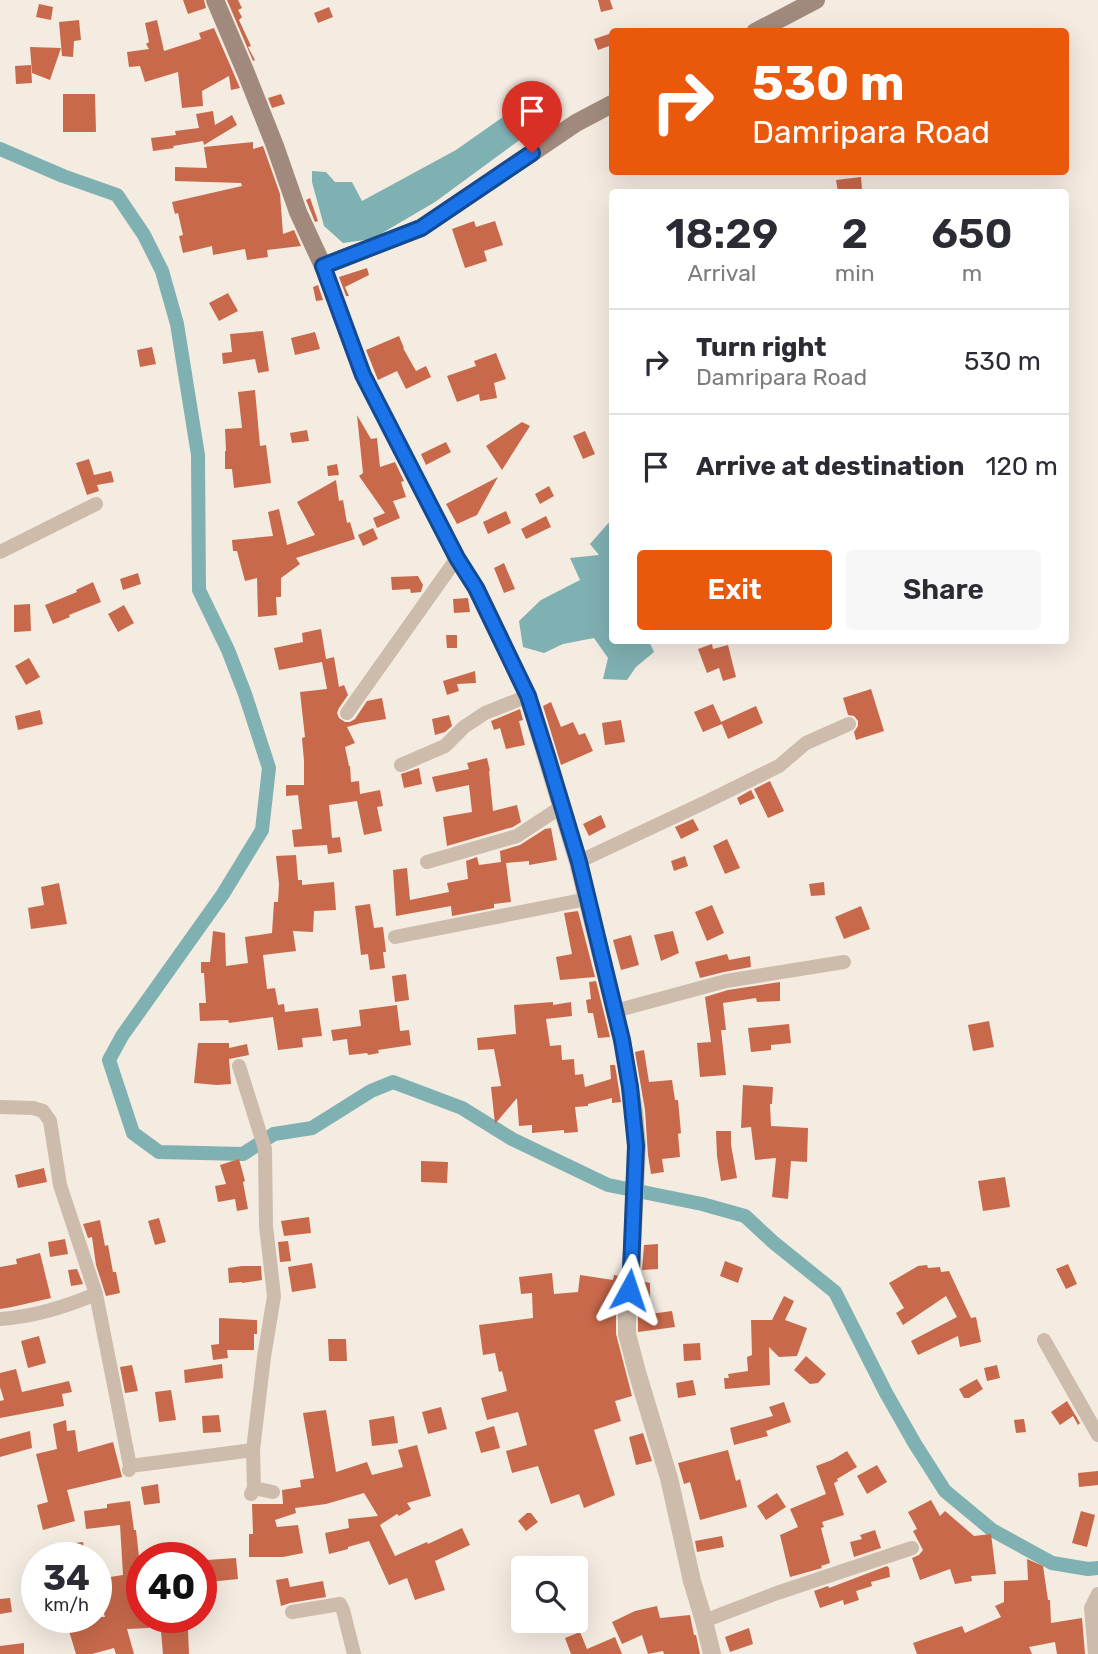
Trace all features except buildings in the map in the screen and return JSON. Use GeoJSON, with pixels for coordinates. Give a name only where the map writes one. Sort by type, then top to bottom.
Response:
{"type":"FeatureCollection","features":[{"type":"Feature","properties":{"kind":"main road"},"geometry":{"type":"LineString","coordinates":[[215,0],[298,212],[323,266],[421,228],[576,123],[609,106]]}},
{"type":"Feature","properties":{"kind":"main road"},"geometry":{"type":"LineString","coordinates":[[763,28],[816,0]]}},
{"type":"Feature","properties":{"kind":"street"},"geometry":{"type":"LineString","coordinates":[[323,266],[363,375],[457,558],[476,588],[528,696],[579,862],[622,1040],[630,1087],[636,1146],[627,1334],[669,1478],[692,1581],[712,1654]]}},
{"type":"Feature","properties":{"kind":"street"},"geometry":{"type":"LineString","coordinates":[[0,552],[96,504]]}},
{"type":"Feature","properties":{"kind":"street"},"geometry":{"type":"LineString","coordinates":[[347,713],[457,558]]}},
{"type":"Feature","properties":{"kind":"street"},"geometry":{"type":"LineString","coordinates":[[401,765],[445,746],[464,727],[485,713],[528,696]]}},
{"type":"Feature","properties":{"kind":"street"},"geometry":{"type":"LineString","coordinates":[[579,862],[779,766],[806,743],[849,724]]}},
{"type":"Feature","properties":{"kind":"street"},"geometry":{"type":"LineString","coordinates":[[427,862],[517,836],[561,807]]}},
{"type":"Feature","properties":{"kind":"street"},"geometry":{"type":"LineString","coordinates":[[395,937],[587,899]]}},
{"type":"Feature","properties":{"kind":"street"},"geometry":{"type":"LineString","coordinates":[[614,1011],[726,981],[844,962]]}},
{"type":"Feature","properties":{"kind":"street"},"geometry":{"type":"LineString","coordinates":[[239,1066],[265,1149],[266,1226],[274,1296],[253,1450],[253,1491],[273,1492]]}},
{"type":"Feature","properties":{"kind":"street"},"geometry":{"type":"LineString","coordinates":[[0,1107],[33,1108],[43,1111],[50,1121],[60,1185],[96,1294],[130,1468],[253,1450]]}},
{"type":"Feature","properties":{"kind":"street"},"geometry":{"type":"LineString","coordinates":[[0,1319],[18,1318],[45,1311],[96,1294]]}},
{"type":"Feature","properties":{"kind":"street"},"geometry":{"type":"LineString","coordinates":[[1044,1340],[1098,1435]]}},
{"type":"Feature","properties":{"kind":"street"},"geometry":{"type":"LineString","coordinates":[[704,1621],[777,1593],[912,1548]]}},
{"type":"Feature","properties":{"kind":"street"},"geometry":{"type":"LineString","coordinates":[[1095,1654],[1091,1608],[1098,1594]]}},
{"type":"Feature","properties":{"kind":"street"},"geometry":{"type":"LineString","coordinates":[[292,1612],[340,1604],[354,1654]]}},
{"type":"Feature","properties":{"kind":"water"},"geometry":{"type":"Polygon","coordinates":[[[547,86],[559,111],[435,202],[372,239],[343,243],[324,226],[312,182],[312,171],[326,172],[335,182],[352,182],[362,201],[456,150],[547,86]]]}},
{"type":"Feature","properties":{"kind":"water"},"geometry":{"type":"Polygon","coordinates":[[[609,522],[609,644],[650,644],[654,652],[636,667],[627,680],[603,679],[608,658],[594,638],[563,644],[544,653],[523,647],[519,621],[541,600],[580,580],[570,558],[599,555],[590,544],[609,522]]]}},
{"type":"Feature","properties":{"kind":"waterway"},"geometry":{"type":"LineString","coordinates":[[0,149],[117,195],[144,235],[162,271],[177,324],[198,455],[199,590],[228,650],[269,768],[262,830],[223,894],[122,1036],[109,1060],[133,1133],[159,1152],[243,1154],[274,1134],[312,1128],[371,1091],[393,1082],[462,1108],[512,1139],[608,1185],[702,1204],[745,1216],[835,1292],[886,1393],[945,1491],[992,1530],[1052,1563],[1098,1568]]}},
{"type":"Feature","properties":{"kind":"route"},"geometry":{"type":"LineString","coordinates":[[532,153],[421,228],[323,266],[363,375],[457,558],[476,588],[528,696],[579,862],[622,1040],[634,1111],[636,1146],[629,1290]]}}]}
